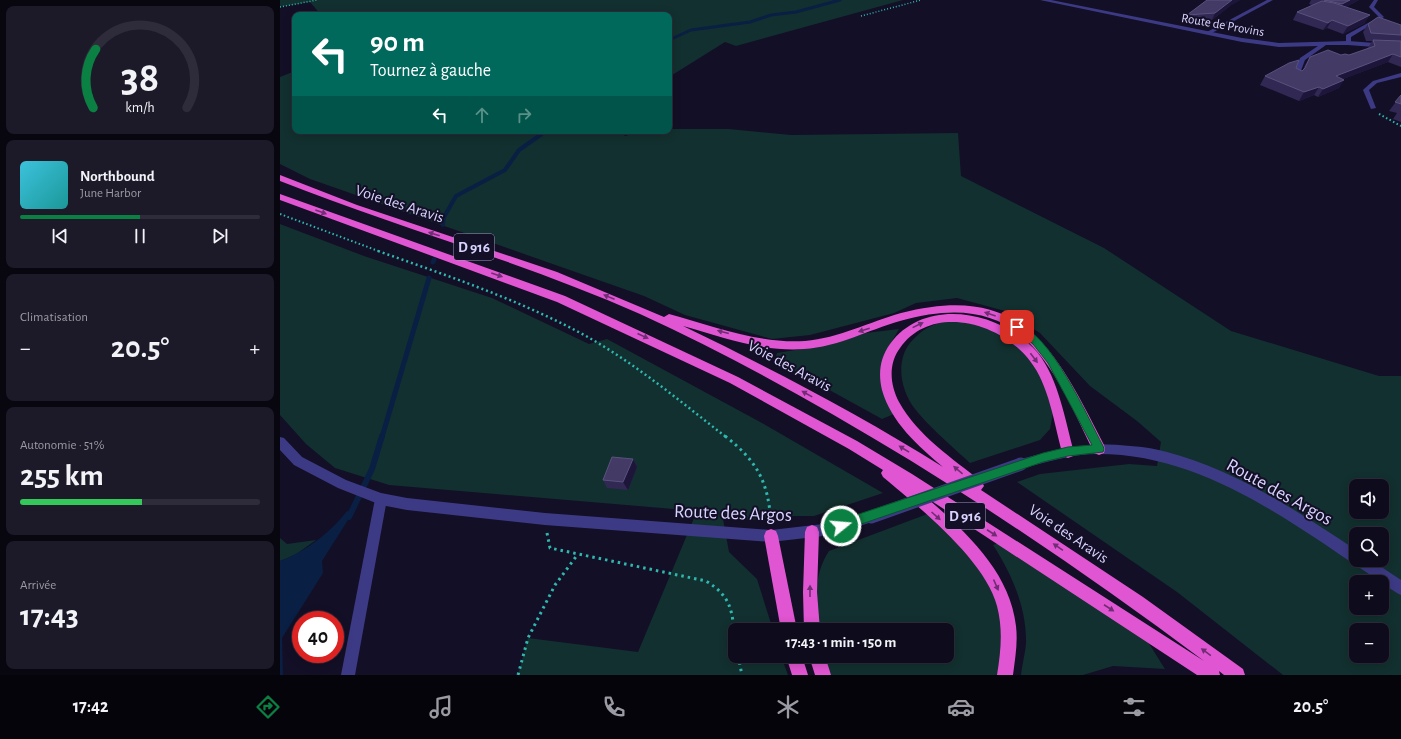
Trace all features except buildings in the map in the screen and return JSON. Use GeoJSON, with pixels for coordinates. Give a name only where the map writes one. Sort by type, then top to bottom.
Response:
{"type":"FeatureCollection","features":[{"type":"Feature","properties":{"kind":"highway","name":"Voie des Aravis"},"geometry":{"type":"LineString","coordinates":[[280,178],[301,188],[354,207],[552,274],[645,312],[768,372],[842,412],[1020,522],[1138,602],[1237,675]]}},
{"type":"Feature","properties":{"kind":"highway","name":"D 916"},"geometry":{"type":"LineString","coordinates":[[280,197],[561,299],[673,350],[760,394],[907,478],[1212,675]]}},
{"type":"Feature","properties":{"kind":"highway"},"geometry":{"type":"LineString","coordinates":[[645,312],[752,340],[793,345],[806,345],[835,339],[899,318],[936,309],[967,308],[995,315],[1017,327],[1044,350],[1065,383],[1099,449]]}},
{"type":"Feature","properties":{"kind":"highway"},"geometry":{"type":"LineString","coordinates":[[1020,522],[932,449],[912,429],[898,410],[889,391],[885,373],[888,359],[894,346],[911,329],[923,323],[938,319],[958,318],[978,320],[1009,334],[1026,348],[1038,363],[1044,376],[1068,452]]}},
{"type":"Feature","properties":{"kind":"highway"},"geometry":{"type":"LineString","coordinates":[[853,446],[897,480],[949,527],[990,572],[1001,598],[1008,625],[1009,652],[1005,675]]}},
{"type":"Feature","properties":{"kind":"highway"},"geometry":{"type":"LineString","coordinates":[[812,532],[810,592],[812,623]]}},
{"type":"Feature","properties":{"kind":"highway"},"geometry":{"type":"LineString","coordinates":[[771,536],[788,623]]}},
{"type":"Feature","properties":{"kind":"highway"},"geometry":{"type":"LineString","coordinates":[[796,663],[800,675]]}},
{"type":"Feature","properties":{"kind":"highway"},"geometry":{"type":"LineString","coordinates":[[819,663],[823,675]]}},
{"type":"Feature","properties":{"kind":"street","name":"Route de Provins"},"geometry":{"type":"LineString","coordinates":[[1044,0],[1208,33],[1279,45],[1348,43],[1401,47]]}},
{"type":"Feature","properties":{"kind":"street"},"geometry":{"type":"LineString","coordinates":[[1296,76],[1302,59],[1324,44]]}},
{"type":"Feature","properties":{"kind":"street"},"geometry":{"type":"LineString","coordinates":[[1373,108],[1366,90],[1376,82],[1401,75]]}},
{"type":"Feature","properties":{"kind":"street","name":"Route des Argos"},"geometry":{"type":"LineString","coordinates":[[280,442],[298,461],[342,484],[381,499],[407,504],[545,519],[771,536],[812,532],[871,517],[1021,464],[1068,452],[1099,449],[1157,455],[1219,476],[1258,495],[1349,554]]}},
{"type":"Feature","properties":{"kind":"street"},"geometry":{"type":"LineString","coordinates":[[1370,567],[1401,588]]}},
{"type":"Feature","properties":{"kind":"lane"},"geometry":{"type":"LineString","coordinates":[[1208,33],[1271,0]]}},
{"type":"Feature","properties":{"kind":"lane"},"geometry":{"type":"LineString","coordinates":[[1348,43],[1348,36],[1382,17],[1371,7],[1376,0]]}},
{"type":"Feature","properties":{"kind":"lane"},"geometry":{"type":"LineString","coordinates":[[348,675],[381,499]]}},
{"type":"Feature","properties":{"kind":"path"},"geometry":{"type":"LineString","coordinates":[[280,7],[317,0]]}},
{"type":"Feature","properties":{"kind":"path"},"geometry":{"type":"LineString","coordinates":[[860,16],[921,0]]}},
{"type":"Feature","properties":{"kind":"path"},"geometry":{"type":"LineString","coordinates":[[1373,108],[1384,117],[1401,126]]}},
{"type":"Feature","properties":{"kind":"path"},"geometry":{"type":"LineString","coordinates":[[280,214],[311,227],[470,284],[522,305],[565,326],[623,359],[751,459],[760,471],[765,483],[769,504],[771,536]]}},
{"type":"Feature","properties":{"kind":"path"},"geometry":{"type":"LineString","coordinates":[[545,519],[550,548],[706,581],[717,588],[726,598],[732,610],[733,623]]}},
{"type":"Feature","properties":{"kind":"path"},"geometry":{"type":"LineString","coordinates":[[518,675],[528,638],[555,585],[578,554]]}},
{"type":"Feature","properties":{"kind":"path"},"geometry":{"type":"LineString","coordinates":[[739,663],[742,675]]}},
{"type":"Feature","properties":{"kind":"green space"},"geometry":{"type":"Polygon","coordinates":[[[280,0],[903,0],[736,46],[725,42],[672,75],[672,12],[318,12],[310,2],[280,7],[280,0]]]}},
{"type":"Feature","properties":{"kind":"green space"},"geometry":{"type":"Polygon","coordinates":[[[292,72],[292,134],[623,134],[625,136],[632,134],[672,134],[672,129],[729,129],[791,135],[958,133],[961,176],[1104,248],[1231,331],[1379,376],[1401,376],[1401,675],[1283,675],[1177,592],[1017,482],[1040,474],[1129,464],[1157,466],[1161,442],[1137,421],[1090,386],[1040,333],[1005,311],[957,298],[916,303],[894,313],[810,335],[772,339],[685,315],[644,296],[310,179],[280,164],[280,77],[292,72]]]}},
{"type":"Feature","properties":{"kind":"green space"},"geometry":{"type":"Polygon","coordinates":[[[280,224],[364,256],[492,298],[589,344],[607,339],[762,423],[883,493],[814,516],[779,516],[752,520],[723,519],[729,552],[757,579],[771,623],[728,623],[728,663],[784,663],[788,675],[518,675],[528,638],[638,652],[697,511],[389,485],[335,468],[306,444],[280,415],[280,224]]]}},
{"type":"Feature","properties":{"kind":"green space"},"geometry":{"type":"Polygon","coordinates":[[[958,320],[994,328],[1032,358],[1046,389],[1053,413],[1050,429],[1040,440],[970,463],[920,416],[910,402],[903,385],[901,367],[905,351],[910,343],[921,332],[931,326],[943,322],[958,320]]]}},
{"type":"Feature","properties":{"kind":"green space"},"geometry":{"type":"Polygon","coordinates":[[[899,329],[884,355],[894,414],[882,419],[775,360],[777,353],[832,344],[866,333],[899,329]]]}},
{"type":"Feature","properties":{"kind":"green space"},"geometry":{"type":"Polygon","coordinates":[[[930,513],[971,555],[995,591],[1002,613],[1004,631],[1000,675],[830,675],[826,663],[954,663],[954,623],[819,623],[817,599],[818,580],[820,570],[829,551],[930,513]]]}},
{"type":"Feature","properties":{"kind":"green space"},"geometry":{"type":"Polygon","coordinates":[[[280,538],[287,544],[316,540],[295,555],[280,561],[280,538]]]}},
{"type":"Feature","properties":{"kind":"green space"},"geometry":{"type":"Polygon","coordinates":[[[999,543],[1148,642],[1165,669],[1113,666],[1083,675],[1021,675],[1026,644],[1024,618],[1012,580],[993,545],[999,543]]]}},
{"type":"Feature","properties":{"kind":"water"},"geometry":{"type":"Polygon","coordinates":[[[347,511],[353,512],[322,561],[323,573],[299,611],[292,611],[292,622],[282,638],[283,675],[280,675],[280,561],[308,547],[341,519],[347,511]]]}},
{"type":"Feature","properties":{"kind":"waterway"},"geometry":{"type":"LineString","coordinates":[[672,39],[691,30],[750,22],[771,15],[796,12],[840,0]]}},
{"type":"Feature","properties":{"kind":"waterway"},"geometry":{"type":"LineString","coordinates":[[443,225],[444,217],[456,196],[505,170],[519,150],[542,134]]}},
{"type":"Feature","properties":{"kind":"waterway"},"geometry":{"type":"LineString","coordinates":[[382,437],[429,278]]}},
{"type":"Feature","properties":{"kind":"waterway"},"geometry":{"type":"LineString","coordinates":[[349,517],[372,469],[382,436]]}},
{"type":"Feature","properties":{"kind":"route"},"geometry":{"type":"LineString","coordinates":[[841,526],[1043,457],[1068,452],[1099,449],[1052,361],[1036,342],[1017,327]]}}]}
